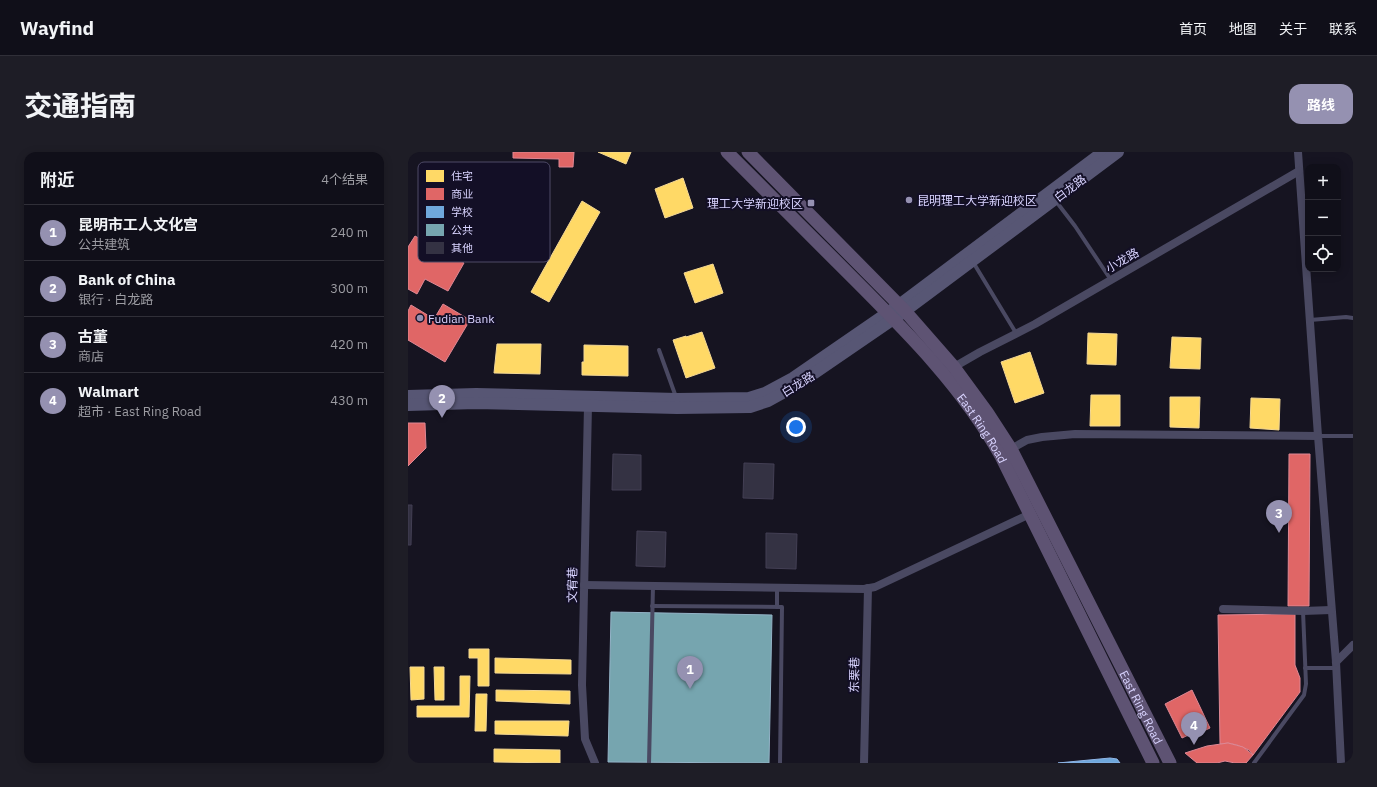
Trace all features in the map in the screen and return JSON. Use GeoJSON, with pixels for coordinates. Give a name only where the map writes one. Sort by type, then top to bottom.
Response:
{"type":"FeatureCollection","features":[{"type":"Feature","properties":{"kind":"main road","name":"East Ring Road"},"geometry":{"type":"LineString","coordinates":[[727,152],[891,316],[943,372],[987,430],[1153,763]]}},
{"type":"Feature","properties":{"kind":"main road","name":"East Ring Road"},"geometry":{"type":"LineString","coordinates":[[748,152],[902,308],[954,367],[987,412],[1011,449],[1170,763]]}},
{"type":"Feature","properties":{"kind":"main road","name":"白龙路"},"geometry":{"type":"LineString","coordinates":[[902,308],[1103,152]]}},
{"type":"Feature","properties":{"kind":"main road","name":"白龙路"},"geometry":{"type":"LineString","coordinates":[[408,405],[476,403],[677,408],[750,407],[768,401],[797,386],[902,308],[972,260],[1118,152]]}},
{"type":"Feature","properties":{"kind":"main road","name":"白龙路"},"geometry":{"type":"LineString","coordinates":[[408,396],[476,394],[677,399],[749,398],[765,393],[793,378],[891,316]]}},
{"type":"Feature","properties":{"kind":"street"},"geometry":{"type":"LineString","coordinates":[[1298,152],[1342,763]]}},
{"type":"Feature","properties":{"kind":"street","name":"小龙路"},"geometry":{"type":"LineString","coordinates":[[954,367],[1111,280],[1299,170]]}},
{"type":"Feature","properties":{"kind":"street","name":"文宥巷"},"geometry":{"type":"LineString","coordinates":[[588,406],[582,685],[585,739],[595,763]]}},
{"type":"Feature","properties":{"kind":"street"},"geometry":{"type":"LineString","coordinates":[[1011,449],[1027,440],[1075,434],[1318,436]]}},
{"type":"Feature","properties":{"kind":"street"},"geometry":{"type":"LineString","coordinates":[[584,585],[778,588],[875,587],[1030,514]]}},
{"type":"Feature","properties":{"kind":"street","name":"东栗巷"},"geometry":{"type":"LineString","coordinates":[[864,763],[868,588]]}},
{"type":"Feature","properties":{"kind":"street"},"geometry":{"type":"LineString","coordinates":[[1224,609],[1303,611],[1332,610]]}},
{"type":"Feature","properties":{"kind":"street"},"geometry":{"type":"LineString","coordinates":[[1336,665],[1353,645]]}},
{"type":"Feature","properties":{"kind":"lane"},"geometry":{"type":"LineString","coordinates":[[1054,200],[1074,226],[1111,280]]}},
{"type":"Feature","properties":{"kind":"lane"},"geometry":{"type":"LineString","coordinates":[[972,260],[1016,334]]}},
{"type":"Feature","properties":{"kind":"lane"},"geometry":{"type":"LineString","coordinates":[[1310,320],[1346,317],[1353,318]]}},
{"type":"Feature","properties":{"kind":"lane"},"geometry":{"type":"LineString","coordinates":[[659,350],[677,399]]}},
{"type":"Feature","properties":{"kind":"lane"},"geometry":{"type":"LineString","coordinates":[[1318,436],[1353,436]]}},
{"type":"Feature","properties":{"kind":"lane"},"geometry":{"type":"LineString","coordinates":[[649,763],[653,586]]}},
{"type":"Feature","properties":{"kind":"lane"},"geometry":{"type":"LineString","coordinates":[[777,607],[778,588]]}},
{"type":"Feature","properties":{"kind":"lane"},"geometry":{"type":"LineString","coordinates":[[652,606],[782,607],[780,763]]}},
{"type":"Feature","properties":{"kind":"lane"},"geometry":{"type":"LineString","coordinates":[[1254,763],[1304,695],[1306,684],[1303,611]]}},
{"type":"Feature","properties":{"kind":"lane"},"geometry":{"type":"LineString","coordinates":[[1305,668],[1336,665]]}},
{"type":"Feature","properties":{"kind":"building: 住宅"},"geometry":{"type":"Polygon","coordinates":[[[598,152],[631,152],[626,164],[598,152]]]}},
{"type":"Feature","properties":{"kind":"building: 住宅"},"geometry":{"type":"Polygon","coordinates":[[[683,178],[693,208],[665,218],[655,189],[683,178]]]}},
{"type":"Feature","properties":{"kind":"building: 住宅"},"geometry":{"type":"Polygon","coordinates":[[[582,201],[600,212],[549,302],[531,292],[548,262],[550,262],[550,258],[582,201]]]}},
{"type":"Feature","properties":{"kind":"building: 住宅"},"geometry":{"type":"Polygon","coordinates":[[[713,264],[723,293],[695,303],[684,273],[713,264]]]}},
{"type":"Feature","properties":{"kind":"building: 住宅"},"geometry":{"type":"Polygon","coordinates":[[[702,332],[715,368],[686,378],[673,340],[702,332]]]}},
{"type":"Feature","properties":{"kind":"building: 住宅"},"geometry":{"type":"Polygon","coordinates":[[[1088,333],[1117,334],[1116,365],[1087,364],[1088,333]]]}},
{"type":"Feature","properties":{"kind":"building: 住宅"},"geometry":{"type":"Polygon","coordinates":[[[1172,337],[1201,338],[1200,369],[1170,368],[1172,337]]]}},
{"type":"Feature","properties":{"kind":"building: 住宅"},"geometry":{"type":"Polygon","coordinates":[[[497,344],[541,344],[540,374],[494,373],[497,344]]]}},
{"type":"Feature","properties":{"kind":"building: 住宅"},"geometry":{"type":"Polygon","coordinates":[[[584,345],[628,346],[628,376],[582,375],[584,345]]]}},
{"type":"Feature","properties":{"kind":"building: 住宅"},"geometry":{"type":"Polygon","coordinates":[[[1030,352],[1044,393],[1015,403],[1001,362],[1030,352]]]}},
{"type":"Feature","properties":{"kind":"building: 住宅"},"geometry":{"type":"Polygon","coordinates":[[[1091,395],[1120,395],[1120,426],[1090,426],[1091,395]]]}},
{"type":"Feature","properties":{"kind":"building: 住宅"},"geometry":{"type":"Polygon","coordinates":[[[1170,397],[1200,397],[1199,428],[1170,427],[1170,397]]]}},
{"type":"Feature","properties":{"kind":"building: 住宅"},"geometry":{"type":"Polygon","coordinates":[[[1251,398],[1280,399],[1279,430],[1250,428],[1251,398]]]}},
{"type":"Feature","properties":{"kind":"building: 住宅"},"geometry":{"type":"Polygon","coordinates":[[[469,649],[489,649],[489,686],[478,686],[478,658],[469,658],[469,649]]]}},
{"type":"Feature","properties":{"kind":"building: 住宅"},"geometry":{"type":"Polygon","coordinates":[[[495,658],[571,660],[571,674],[495,673],[495,658]]]}},
{"type":"Feature","properties":{"kind":"building: 住宅"},"geometry":{"type":"Polygon","coordinates":[[[410,667],[424,667],[424,699],[411,700],[410,667]]]}},
{"type":"Feature","properties":{"kind":"building: 住宅"},"geometry":{"type":"Polygon","coordinates":[[[434,667],[444,667],[444,700],[435,700],[434,667]]]}},
{"type":"Feature","properties":{"kind":"building: 住宅"},"geometry":{"type":"Polygon","coordinates":[[[460,676],[470,676],[469,717],[417,717],[417,706],[460,706],[460,676]]]}},
{"type":"Feature","properties":{"kind":"building: 住宅"},"geometry":{"type":"Polygon","coordinates":[[[496,690],[570,691],[570,704],[496,701],[496,690]]]}},
{"type":"Feature","properties":{"kind":"building: 住宅"},"geometry":{"type":"Polygon","coordinates":[[[476,694],[487,694],[486,731],[475,731],[476,694]]]}},
{"type":"Feature","properties":{"kind":"building: 住宅"},"geometry":{"type":"Polygon","coordinates":[[[495,721],[569,721],[568,736],[495,734],[495,721]]]}},
{"type":"Feature","properties":{"kind":"building: 住宅"},"geometry":{"type":"Polygon","coordinates":[[[494,749],[560,750],[560,763],[494,762],[494,749]]]}},
{"type":"Feature","properties":{"kind":"building: 商业"},"geometry":{"type":"Polygon","coordinates":[[[513,152],[574,152],[573,167],[559,167],[559,159],[513,158],[513,152]]]}},
{"type":"Feature","properties":{"kind":"building: 商业"},"geometry":{"type":"Polygon","coordinates":[[[415,236],[418,238],[418,262],[464,263],[448,291],[425,279],[417,294],[408,289],[408,247],[415,236]]]}},
{"type":"Feature","properties":{"kind":"building: 商业"},"geometry":{"type":"Polygon","coordinates":[[[443,304],[470,320],[445,362],[408,340],[408,311],[411,305],[434,319],[443,304]]]}},
{"type":"Feature","properties":{"kind":"building: 商业"},"geometry":{"type":"Polygon","coordinates":[[[408,423],[425,423],[426,448],[408,466],[408,423]]]}},
{"type":"Feature","properties":{"kind":"building: 商业"},"geometry":{"type":"Polygon","coordinates":[[[1289,454],[1310,454],[1309,606],[1288,606],[1289,454]]]}},
{"type":"Feature","properties":{"kind":"building: 商业"},"geometry":{"type":"Polygon","coordinates":[[[1295,614],[1295,665],[1300,678],[1300,692],[1253,755],[1249,750],[1237,745],[1228,743],[1220,744],[1218,615],[1295,614]]]}},
{"type":"Feature","properties":{"kind":"building: 商业"},"geometry":{"type":"Polygon","coordinates":[[[1192,690],[1210,728],[1195,735],[1193,733],[1182,738],[1165,704],[1192,690]]]}},
{"type":"Feature","properties":{"kind":"building: 商业"},"geometry":{"type":"Polygon","coordinates":[[[1228,743],[1243,747],[1253,755],[1246,763],[1225,761],[1217,763],[1197,763],[1185,753],[1207,746],[1228,743]]]}},
{"type":"Feature","properties":{"kind":"building: 学校"},"geometry":{"type":"Polygon","coordinates":[[[1110,758],[1117,759],[1120,763],[1058,763],[1110,758]]]}},
{"type":"Feature","properties":{"kind":"building: 公共"},"geometry":{"type":"Polygon","coordinates":[[[611,612],[772,615],[769,763],[608,762],[611,612]]]}},
{"type":"Feature","properties":{"kind":"building: 其他"},"geometry":{"type":"Polygon","coordinates":[[[613,454],[641,455],[641,490],[612,490],[613,454]]]}},
{"type":"Feature","properties":{"kind":"building: 其他"},"geometry":{"type":"Polygon","coordinates":[[[744,463],[774,464],[773,499],[743,498],[744,463]]]}},
{"type":"Feature","properties":{"kind":"building: 其他"},"geometry":{"type":"Polygon","coordinates":[[[408,505],[412,505],[411,545],[408,545],[408,505]]]}},
{"type":"Feature","properties":{"kind":"building: 其他"},"geometry":{"type":"Polygon","coordinates":[[[637,531],[666,532],[665,567],[636,566],[637,531]]]}},
{"type":"Feature","properties":{"kind":"building: 其他"},"geometry":{"type":"Polygon","coordinates":[[[766,533],[797,534],[796,569],[766,568],[766,533]]]}},
{"type":"Feature","properties":{"kind":"place","name":"昆明理工大学新迎校区"},"geometry":{"type":"Point","coordinates":[909,200]}},
{"type":"Feature","properties":{"kind":"place","name":"理工大学新迎校区"},"geometry":{"type":"Point","coordinates":[811,203]}},
{"type":"Feature","properties":{"kind":"place","name":"Fudian Bank"},"geometry":{"type":"Point","coordinates":[420,318]}},
{"type":"Feature","properties":{"kind":"place","name":"Bank of China"},"geometry":{"type":"Point","coordinates":[442,418]}},
{"type":"Feature","properties":{"kind":"place","name":"古董"},"geometry":{"type":"Point","coordinates":[1279,533]}},
{"type":"Feature","properties":{"kind":"place","name":"昆明市工人文化宫"},"geometry":{"type":"Point","coordinates":[690,689]}},
{"type":"Feature","properties":{"kind":"place","name":"Walmart"},"geometry":{"type":"Point","coordinates":[1194,745]}}]}
